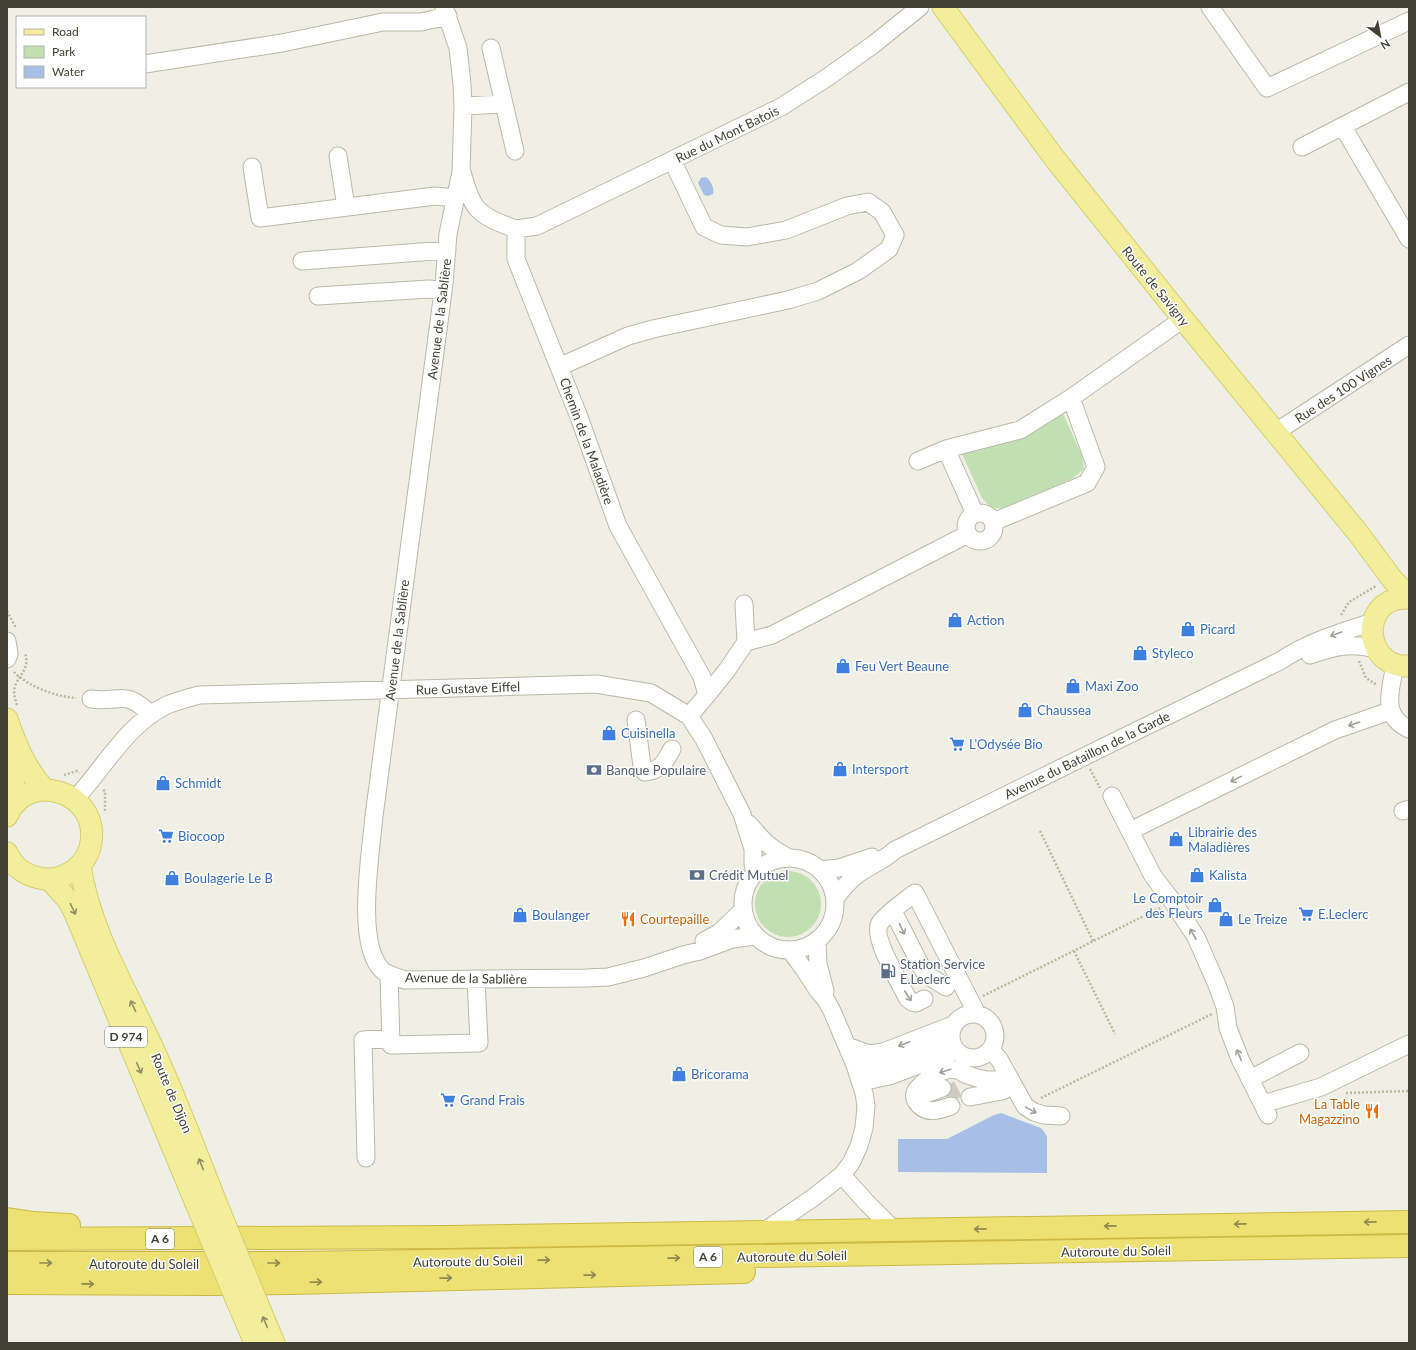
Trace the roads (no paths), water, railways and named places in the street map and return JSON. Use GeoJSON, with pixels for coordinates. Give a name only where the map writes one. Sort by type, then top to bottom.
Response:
{"type":"FeatureCollection","features":[{"type":"Feature","properties":{"kind":"highway"},"geometry":{"type":"LineString","coordinates":[[7,1219],[33,1223],[110,1228],[291,1231],[313,1238]]}},
{"type":"Feature","properties":{"kind":"highway","name":"Autoroute du Soleil"},"geometry":{"type":"LineString","coordinates":[[7,1239],[313,1238],[1409,1222]]}},
{"type":"Feature","properties":{"kind":"highway","name":"Autoroute du Soleil"},"geometry":{"type":"LineString","coordinates":[[7,1263],[296,1263],[970,1254],[1409,1246]]}},
{"type":"Feature","properties":{"kind":"highway"},"geometry":{"type":"LineString","coordinates":[[7,1283],[290,1283],[874,1269],[922,1267],[970,1254]]}},
{"type":"Feature","properties":{"kind":"main road","name":"Route de Savigny"},"geometry":{"type":"LineString","coordinates":[[943,7],[1055,159],[1183,319],[1358,533],[1392,579],[1409,597]]}},
{"type":"Feature","properties":{"kind":"main road","name":"Route de Savigny"},"geometry":{"type":"LineString","coordinates":[[1376,649],[1372,636],[1378,614],[1382,583],[1377,559]]}},
{"type":"Feature","properties":{"kind":"main road"},"geometry":{"type":"LineString","coordinates":[[1378,614],[1389,602],[1409,597]]}},
{"type":"Feature","properties":{"kind":"main road"},"geometry":{"type":"LineString","coordinates":[[1376,649],[1384,658],[1402,665]]}},
{"type":"Feature","properties":{"kind":"main road"},"geometry":{"type":"LineString","coordinates":[[12,713],[21,756],[35,780],[45,790]]}},
{"type":"Feature","properties":{"kind":"main road"},"geometry":{"type":"LineString","coordinates":[[7,757],[12,775],[11,809]]}},
{"type":"Feature","properties":{"kind":"main road"},"geometry":{"type":"LineString","coordinates":[[8,856],[17,867],[26,874],[37,878],[49,879],[60,877],[71,872],[80,865],[86,856],[92,836],[88,816],[82,807],[75,799],[61,792],[45,790],[34,792],[24,796],[11,809]]}},
{"type":"Feature","properties":{"kind":"main road","name":"Route de Dijon"},"geometry":{"type":"LineString","coordinates":[[80,865],[88,905],[98,933],[177,1103],[205,1201]]}},
{"type":"Feature","properties":{"kind":"main road","name":"Route de Dijon"},"geometry":{"type":"LineString","coordinates":[[49,879],[68,900],[74,911],[205,1201],[247,1300]]}},
{"type":"Feature","properties":{"kind":"main road","name":"D 974"},"geometry":{"type":"LineString","coordinates":[[247,1300],[255,1343]]}},
{"type":"Feature","properties":{"kind":"main road","name":"D 974"},"geometry":{"type":"LineString","coordinates":[[247,1300],[274,1343]]}},
{"type":"Feature","properties":{"kind":"street","name":"Rue du Mont Batois"},"geometry":{"type":"LineString","coordinates":[[516,229],[536,226],[781,107],[834,73],[874,44],[920,7]]}},
{"type":"Feature","properties":{"kind":"street"},"geometry":{"type":"LineString","coordinates":[[1210,7],[1268,88],[1409,22]]}},
{"type":"Feature","properties":{"kind":"street"},"geometry":{"type":"LineString","coordinates":[[146,64],[282,43],[383,22],[422,22],[446,12]]}},
{"type":"Feature","properties":{"kind":"street","name":"Avenue de la Sablière"},"geometry":{"type":"LineString","coordinates":[[446,12],[458,48],[462,84],[462,172],[448,234],[443,291],[374,816],[366,896],[369,941],[373,956],[383,970],[405,980],[608,977],[700,951],[732,939],[755,936]]}},
{"type":"Feature","properties":{"kind":"street"},"geometry":{"type":"LineString","coordinates":[[491,48],[515,151]]}},
{"type":"Feature","properties":{"kind":"street"},"geometry":{"type":"LineString","coordinates":[[1302,147],[1409,92]]}},
{"type":"Feature","properties":{"kind":"street"},"geometry":{"type":"LineString","coordinates":[[463,106],[504,104]]}},
{"type":"Feature","properties":{"kind":"street"},"geometry":{"type":"LineString","coordinates":[[1343,127],[1409,239]]}},
{"type":"Feature","properties":{"kind":"street"},"geometry":{"type":"LineString","coordinates":[[338,156],[346,208]]}},
{"type":"Feature","properties":{"kind":"street"},"geometry":{"type":"LineString","coordinates":[[559,367],[628,336],[653,328],[788,300],[818,290],[858,271],[889,249],[895,235],[882,212],[868,202],[847,206],[786,230],[747,236],[721,235],[704,227],[672,160]]}},
{"type":"Feature","properties":{"kind":"street"},"geometry":{"type":"LineString","coordinates":[[252,167],[260,218],[435,196],[456,198]]}},
{"type":"Feature","properties":{"kind":"street"},"geometry":{"type":"LineString","coordinates":[[462,172],[468,192],[476,207],[493,220],[516,229]]}},
{"type":"Feature","properties":{"kind":"street","name":"Chemin de la Maladière"},"geometry":{"type":"LineString","coordinates":[[516,229],[516,258],[579,417],[618,526],[702,677],[707,694]]}},
{"type":"Feature","properties":{"kind":"street"},"geometry":{"type":"LineString","coordinates":[[302,261],[447,250]]}},
{"type":"Feature","properties":{"kind":"street"},"geometry":{"type":"LineString","coordinates":[[318,296],[429,289],[443,291]]}},
{"type":"Feature","properties":{"kind":"street"},"geometry":{"type":"LineString","coordinates":[[918,461],[946,449],[1020,430],[1071,398],[1183,319]]}},
{"type":"Feature","properties":{"kind":"street","name":"Rue des 100 Vignes"},"geometry":{"type":"LineString","coordinates":[[1276,432],[1409,345]]}},
{"type":"Feature","properties":{"kind":"street"},"geometry":{"type":"LineString","coordinates":[[993,522],[1087,483],[1096,468],[1071,398]]}},
{"type":"Feature","properties":{"kind":"street"},"geometry":{"type":"LineString","coordinates":[[946,449],[975,514]]}},
{"type":"Feature","properties":{"kind":"street"},"geometry":{"type":"LineString","coordinates":[[983,513],[993,522],[993,531],[988,538],[984,540],[975,540],[966,530],[967,521],[975,514],[983,513]]}},
{"type":"Feature","properties":{"kind":"street"},"geometry":{"type":"LineString","coordinates":[[746,642],[772,634],[968,534]]}},
{"type":"Feature","properties":{"kind":"street"},"geometry":{"type":"LineString","coordinates":[[689,716],[727,670],[746,642],[744,604]]}},
{"type":"Feature","properties":{"kind":"street","name":"Avenue du Bataillon de la Garde"},"geometry":{"type":"LineString","coordinates":[[834,899],[858,874],[886,858],[895,850],[1280,661],[1293,652],[1378,614]]}},
{"type":"Feature","properties":{"kind":"street"},"geometry":{"type":"LineString","coordinates":[[9,664],[9,654],[16,641]]}},
{"type":"Feature","properties":{"kind":"street","name":"Avenue du Bataillon de la Garde"},"geometry":{"type":"LineString","coordinates":[[1280,661],[1295,659],[1336,647],[1351,645],[1376,649]]}},
{"type":"Feature","properties":{"kind":"street"},"geometry":{"type":"LineString","coordinates":[[1402,665],[1389,698],[1390,711],[1397,722],[1409,729]]}},
{"type":"Feature","properties":{"kind":"street","name":"Rue Gustave Eiffel"},"geometry":{"type":"LineString","coordinates":[[75,799],[139,724],[166,706],[184,699],[199,696],[596,684],[651,693],[689,716],[704,739],[742,814],[754,849],[753,864],[755,872]]}},
{"type":"Feature","properties":{"kind":"street"},"geometry":{"type":"LineString","coordinates":[[91,699],[124,698],[135,701],[151,715]]}},
{"type":"Feature","properties":{"kind":"street"},"geometry":{"type":"LineString","coordinates":[[1130,831],[1336,730],[1390,711]]}},
{"type":"Feature","properties":{"kind":"street"},"geometry":{"type":"LineString","coordinates":[[636,720],[642,766],[645,772],[654,771],[664,764],[672,749]]}},
{"type":"Feature","properties":{"kind":"street"},"geometry":{"type":"LineString","coordinates":[[1107,794],[1130,831],[1153,876],[1173,902],[1196,937],[1225,1007],[1228,1028],[1240,1059],[1265,1109],[1321,1087],[1409,1044]]}},
{"type":"Feature","properties":{"kind":"street","name":"Rue Gustave Eiffel"},"geometry":{"type":"LineString","coordinates":[[742,814],[765,843],[775,851],[789,858]]}},
{"type":"Feature","properties":{"kind":"street","name":"Avenue du Bataillon de la Garde"},"geometry":{"type":"LineString","coordinates":[[820,870],[851,865],[883,852],[895,850]]}},
{"type":"Feature","properties":{"kind":"street"},"geometry":{"type":"LineString","coordinates":[[789,858],[806,862],[820,870],[832,889],[834,899],[834,911],[831,922],[825,932],[817,940],[804,947],[790,950],[777,949],[766,944],[755,936],[747,924],[743,910],[743,896],[747,884],[755,872],[765,864],[789,858]]}},
{"type":"Feature","properties":{"kind":"street"},"geometry":{"type":"LineString","coordinates":[[953,983],[927,997],[916,1002],[912,1002],[908,999],[879,940],[878,931],[880,924],[893,910],[915,893],[953,983],[974,1008],[991,1022],[994,1029],[996,1036],[994,1044],[990,1050],[977,1058],[969,1058],[962,1055],[954,1038],[958,1020],[970,1013],[974,1008]]}},
{"type":"Feature","properties":{"kind":"street","name":"Avenue de la Sablière"},"geometry":{"type":"LineString","coordinates":[[683,955],[696,945],[719,933],[743,910]]}},
{"type":"Feature","properties":{"kind":"street"},"geometry":{"type":"LineString","coordinates":[[893,910],[923,970],[927,975],[953,983]]}},
{"type":"Feature","properties":{"kind":"street"},"geometry":{"type":"LineString","coordinates":[[817,940],[818,964],[825,988],[826,1000]]}},
{"type":"Feature","properties":{"kind":"street"},"geometry":{"type":"LineString","coordinates":[[763,1232],[814,1197],[842,1175],[851,1163],[859,1146],[864,1128],[866,1106],[861,1082],[855,1065],[826,1000],[790,950]]}},
{"type":"Feature","properties":{"kind":"street"},"geometry":{"type":"LineString","coordinates":[[389,974],[390,1045],[479,1043],[476,979]]}},
{"type":"Feature","properties":{"kind":"street"},"geometry":{"type":"LineString","coordinates":[[366,1158],[363,1040],[390,1038]]}},
{"type":"Feature","properties":{"kind":"street"},"geometry":{"type":"LineString","coordinates":[[847,1046],[869,1054],[954,1038]]}},
{"type":"Feature","properties":{"kind":"street"},"geometry":{"type":"LineString","coordinates":[[855,1065],[873,1067],[884,1065],[954,1038]]}},
{"type":"Feature","properties":{"kind":"street"},"geometry":{"type":"LineString","coordinates":[[861,1082],[889,1076],[954,1038]]}},
{"type":"Feature","properties":{"kind":"street"},"geometry":{"type":"LineString","coordinates":[[990,1050],[999,1059],[1024,1106],[1034,1112],[1044,1115],[1061,1116]]}},
{"type":"Feature","properties":{"kind":"street"},"geometry":{"type":"LineString","coordinates":[[1250,1079],[1300,1053]]}},
{"type":"Feature","properties":{"kind":"street"},"geometry":{"type":"LineString","coordinates":[[950,1069],[989,1081],[1011,1081],[1002,1091],[990,1094],[956,1092],[917,1102],[915,1091],[923,1082],[938,1073],[950,1069]]}},
{"type":"Feature","properties":{"kind":"street"},"geometry":{"type":"LineString","coordinates":[[842,1175],[894,1230]]}},
{"type":"Feature","properties":{"kind":"water"},"geometry":{"type":"Polygon","coordinates":[[[705,177],[713,187],[713,194],[708,196],[704,195],[698,183],[701,178],[705,177]]]}},
{"type":"Feature","properties":{"kind":"water"},"geometry":{"type":"Polygon","coordinates":[[[1001,1113],[1041,1128],[1045,1133],[1047,1137],[1047,1173],[898,1172],[898,1139],[947,1139],[994,1115],[1001,1113]]]}},
{"type":"Feature","properties":{"kind":"tunnel"},"geometry":{"type":"LineString","coordinates":[[946,1095],[958,1089]]}},
{"type":"Feature","properties":{"kind":"place","name":"Action"},"geometry":{"type":"Point","coordinates":[955,620]}},
{"type":"Feature","properties":{"kind":"place","name":"Picard"},"geometry":{"type":"Point","coordinates":[1188,629]}},
{"type":"Feature","properties":{"kind":"place","name":"Styleco"},"geometry":{"type":"Point","coordinates":[1140,653]}},
{"type":"Feature","properties":{"kind":"place","name":"Feu Vert Beaune"},"geometry":{"type":"Point","coordinates":[843,666]}},
{"type":"Feature","properties":{"kind":"place","name":"Maxi Zoo"},"geometry":{"type":"Point","coordinates":[1073,686]}},
{"type":"Feature","properties":{"kind":"place","name":"Chaussea"},"geometry":{"type":"Point","coordinates":[1025,710]}},
{"type":"Feature","properties":{"kind":"place","name":"Cuisinella"},"geometry":{"type":"Point","coordinates":[609,733]}},
{"type":"Feature","properties":{"kind":"place","name":"L'Odysée Bio"},"geometry":{"type":"Point","coordinates":[957,744]}},
{"type":"Feature","properties":{"kind":"place","name":"Intersport"},"geometry":{"type":"Point","coordinates":[840,769]}},
{"type":"Feature","properties":{"kind":"place","name":"Banque Populaire"},"geometry":{"type":"Point","coordinates":[594,770]}},
{"type":"Feature","properties":{"kind":"place","name":"Schmidt"},"geometry":{"type":"Point","coordinates":[163,783]}},
{"type":"Feature","properties":{"kind":"place","name":"Biocoop"},"geometry":{"type":"Point","coordinates":[166,836]}},
{"type":"Feature","properties":{"kind":"place","name":"Librairie des Maladières"},"geometry":{"type":"Point","coordinates":[1176,839]}},
{"type":"Feature","properties":{"kind":"place","name":"Crédit Mutuel"},"geometry":{"type":"Point","coordinates":[697,875]}},
{"type":"Feature","properties":{"kind":"place","name":"Kalista"},"geometry":{"type":"Point","coordinates":[1197,875]}},
{"type":"Feature","properties":{"kind":"place","name":"Boulagerie Le B"},"geometry":{"type":"Point","coordinates":[172,878]}},
{"type":"Feature","properties":{"kind":"place","name":"Le Comptoir des Fleurs"},"geometry":{"type":"Point","coordinates":[1215,905]}},
{"type":"Feature","properties":{"kind":"place","name":"E.Leclerc"},"geometry":{"type":"Point","coordinates":[1306,914]}},
{"type":"Feature","properties":{"kind":"place","name":"Boulanger"},"geometry":{"type":"Point","coordinates":[520,915]}},
{"type":"Feature","properties":{"kind":"place","name":"Courtepaille"},"geometry":{"type":"Point","coordinates":[628,919]}},
{"type":"Feature","properties":{"kind":"place","name":"Le Treize"},"geometry":{"type":"Point","coordinates":[1226,919]}},
{"type":"Feature","properties":{"kind":"place","name":"Station Service E.Leclerc"},"geometry":{"type":"Point","coordinates":[888,971]}},
{"type":"Feature","properties":{"kind":"place","name":"Bricorama"},"geometry":{"type":"Point","coordinates":[679,1074]}},
{"type":"Feature","properties":{"kind":"place","name":"Grand Frais"},"geometry":{"type":"Point","coordinates":[448,1100]}},
{"type":"Feature","properties":{"kind":"place","name":"La Table Magazzino"},"geometry":{"type":"Point","coordinates":[1372,1111]}}]}
